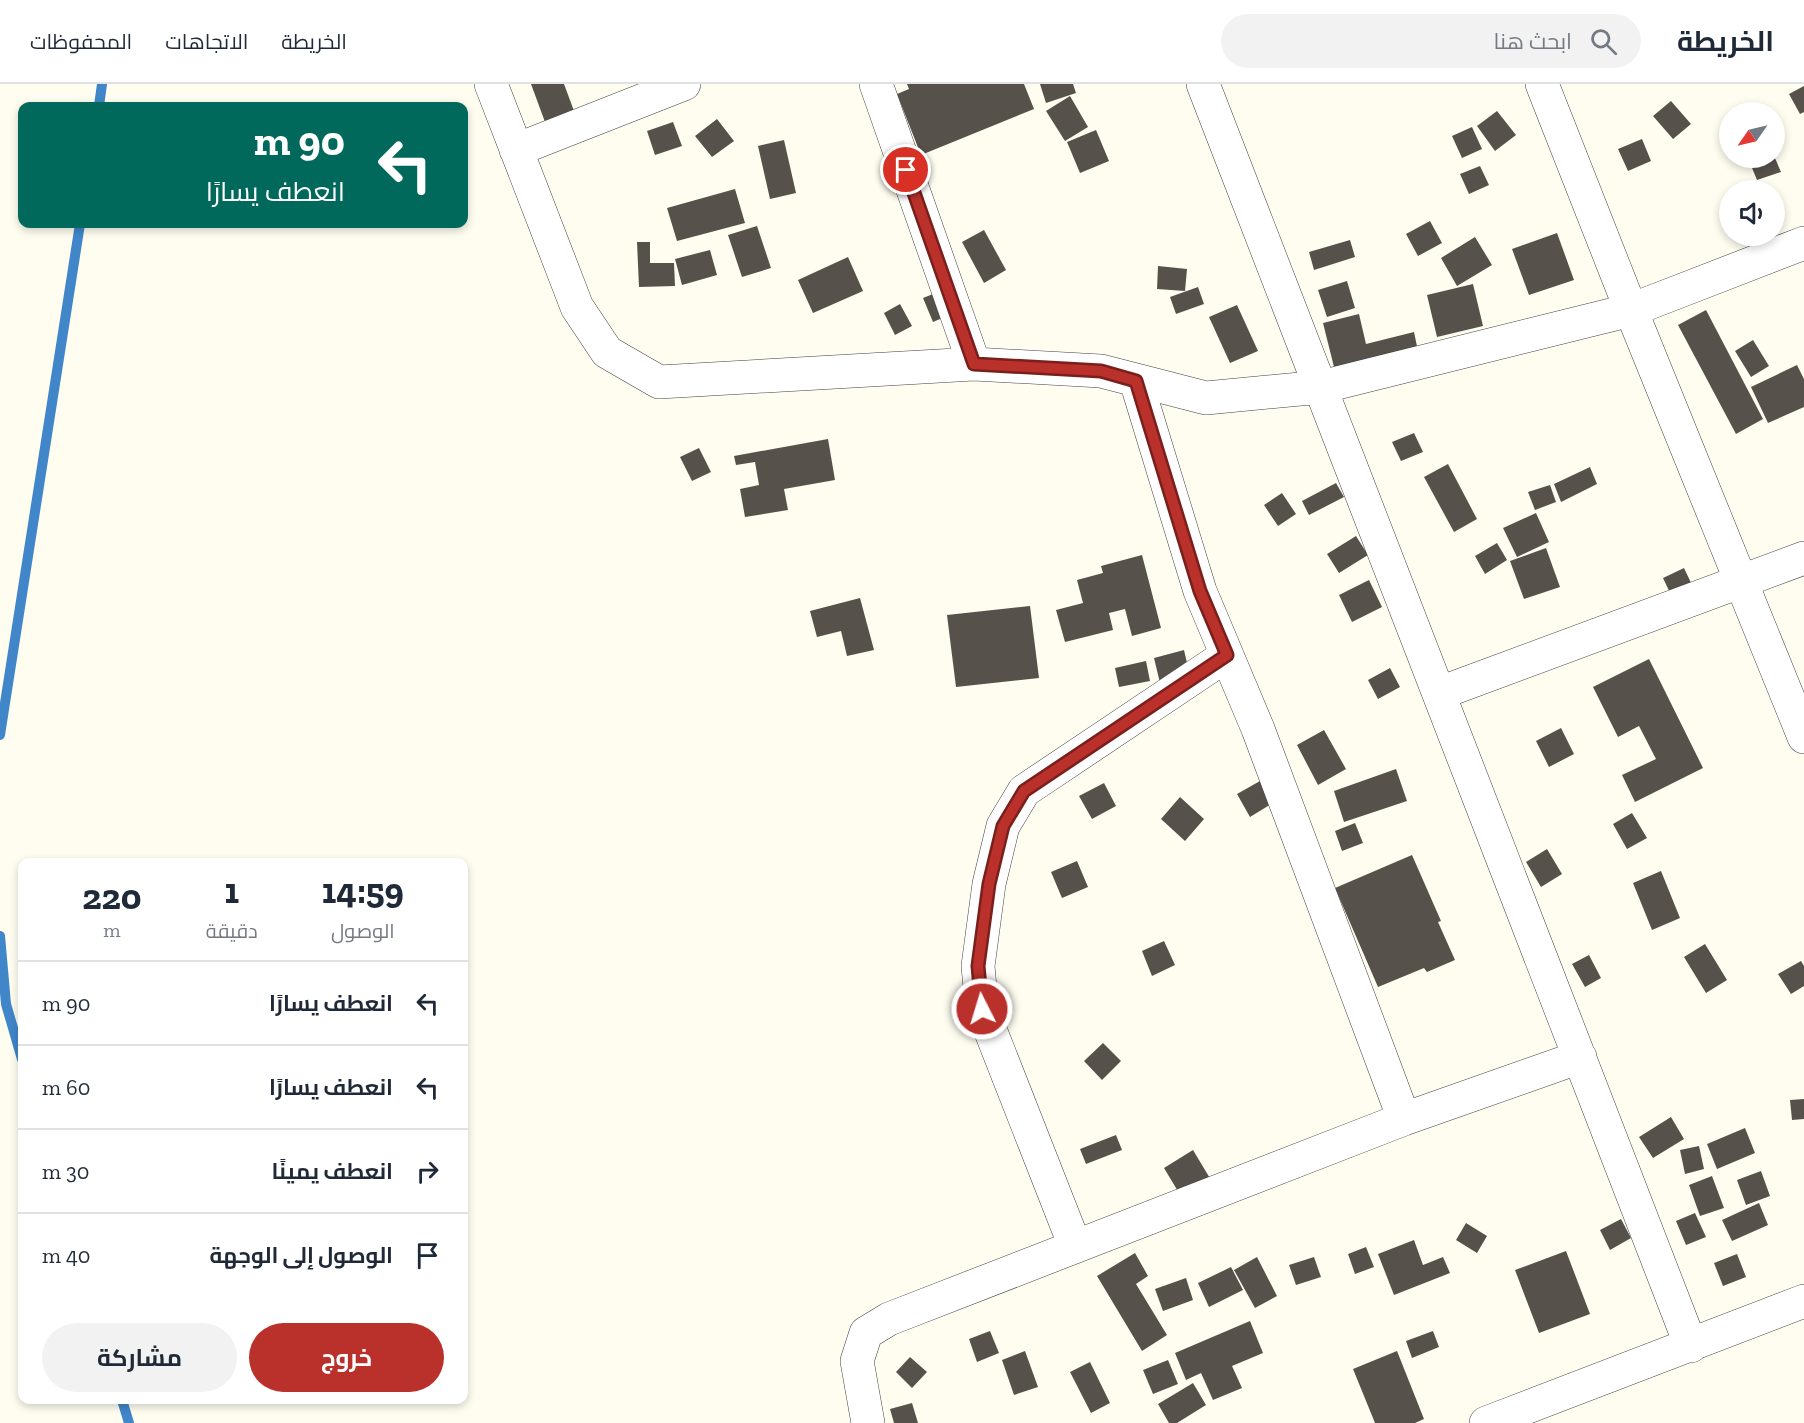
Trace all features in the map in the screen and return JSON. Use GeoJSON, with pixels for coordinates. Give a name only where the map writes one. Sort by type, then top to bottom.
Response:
{"type":"FeatureCollection","features":[{"type":"Feature","properties":{"kind":"street"},"geometry":{"type":"LineString","coordinates":[[491,84],[578,307],[607,352],[659,382],[974,364],[1101,371],[1206,398],[1321,387],[1631,310],[1804,243]]}},
{"type":"Feature","properties":{"kind":"street"},"geometry":{"type":"LineString","coordinates":[[516,150],[684,84]]}},
{"type":"Feature","properties":{"kind":"street"},"geometry":{"type":"LineString","coordinates":[[876,84],[974,364]]}},
{"type":"Feature","properties":{"kind":"street"},"geometry":{"type":"LineString","coordinates":[[1203,84],[1691,1346]]}},
{"type":"Feature","properties":{"kind":"street"},"geometry":{"type":"LineString","coordinates":[[1542,84],[1804,738]]}},
{"type":"Feature","properties":{"kind":"street"},"geometry":{"type":"LineString","coordinates":[[1136,381],[1200,591],[1258,729],[1404,1119]]}},
{"type":"Feature","properties":{"kind":"street"},"geometry":{"type":"LineString","coordinates":[[1440,693],[1804,558]]}},
{"type":"Feature","properties":{"kind":"street"},"geometry":{"type":"LineString","coordinates":[[1075,1246],[982,1009],[978,966],[989,884],[1003,826],[1024,791],[1227,655]]}},
{"type":"Feature","properties":{"kind":"street"},"geometry":{"type":"LineString","coordinates":[[868,1423],[857,1360],[866,1333],[889,1319],[1404,1119],[1580,1057]]}},
{"type":"Feature","properties":{"kind":"street"},"geometry":{"type":"LineString","coordinates":[[1505,1420],[1804,1301]]}},
{"type":"Feature","properties":{"kind":"building"},"geometry":{"type":"Polygon","coordinates":[[[531,84],[564,84],[574,111],[545,122],[531,84]]]}},
{"type":"Feature","properties":{"kind":"building"},"geometry":{"type":"Polygon","coordinates":[[[907,84],[1024,84],[1034,109],[921,155],[897,94],[909,89],[907,84]]]}},
{"type":"Feature","properties":{"kind":"building"},"geometry":{"type":"Polygon","coordinates":[[[1040,84],[1073,84],[1076,93],[1046,103],[1040,84]]]}},
{"type":"Feature","properties":{"kind":"building"},"geometry":{"type":"Polygon","coordinates":[[[1804,86],[1804,112],[1800,114],[1789,94],[1804,86]]]}},
{"type":"Feature","properties":{"kind":"building"},"geometry":{"type":"Polygon","coordinates":[[[1070,96],[1088,127],[1065,141],[1046,111],[1070,96]]]}},
{"type":"Feature","properties":{"kind":"building"},"geometry":{"type":"Polygon","coordinates":[[[1671,101],[1691,124],[1673,139],[1653,116],[1671,101]]]}},
{"type":"Feature","properties":{"kind":"building"},"geometry":{"type":"Polygon","coordinates":[[[1497,111],[1516,135],[1495,151],[1477,126],[1497,111]]]}},
{"type":"Feature","properties":{"kind":"building"},"geometry":{"type":"Polygon","coordinates":[[[717,119],[734,141],[712,157],[695,136],[717,119]]]}},
{"type":"Feature","properties":{"kind":"building"},"geometry":{"type":"Polygon","coordinates":[[[673,122],[682,146],[655,155],[647,131],[673,122]]]}},
{"type":"Feature","properties":{"kind":"building"},"geometry":{"type":"Polygon","coordinates":[[[1472,127],[1482,149],[1462,158],[1452,136],[1472,127]]]}},
{"type":"Feature","properties":{"kind":"building"},"geometry":{"type":"Polygon","coordinates":[[[1096,130],[1109,161],[1080,173],[1067,142],[1096,130]]]}},
{"type":"Feature","properties":{"kind":"building"},"geometry":{"type":"Polygon","coordinates":[[[1642,139],[1651,161],[1628,171],[1618,149],[1642,139]]]}},
{"type":"Feature","properties":{"kind":"building"},"geometry":{"type":"Polygon","coordinates":[[[784,140],[796,193],[770,199],[758,146],[784,140]]]}},
{"type":"Feature","properties":{"kind":"building"},"geometry":{"type":"Polygon","coordinates":[[[1480,166],[1489,185],[1469,194],[1460,174],[1480,166]]]}},
{"type":"Feature","properties":{"kind":"building"},"geometry":{"type":"Polygon","coordinates":[[[1752,168],[1779,168],[1781,172],[1757,180],[1752,168]]]}},
{"type":"Feature","properties":{"kind":"building"},"geometry":{"type":"Polygon","coordinates":[[[735,189],[745,223],[677,241],[667,208],[735,189]]]}},
{"type":"Feature","properties":{"kind":"building"},"geometry":{"type":"Polygon","coordinates":[[[1430,221],[1442,243],[1418,256],[1406,234],[1430,221]]]}},
{"type":"Feature","properties":{"kind":"building"},"geometry":{"type":"Polygon","coordinates":[[[757,226],[771,268],[742,277],[728,235],[757,226]]]}},
{"type":"Feature","properties":{"kind":"building"},"geometry":{"type":"Polygon","coordinates":[[[984,230],[1006,270],[984,283],[962,242],[984,230]]]}},
{"type":"Feature","properties":{"kind":"building"},"geometry":{"type":"Polygon","coordinates":[[[1557,233],[1574,280],[1529,295],[1512,249],[1557,233]]]}},
{"type":"Feature","properties":{"kind":"building"},"geometry":{"type":"Polygon","coordinates":[[[1475,237],[1492,265],[1457,286],[1441,258],[1475,237]]]}},
{"type":"Feature","properties":{"kind":"building"},"geometry":{"type":"Polygon","coordinates":[[[1350,240],[1355,257],[1314,270],[1309,252],[1350,240]]]}},
{"type":"Feature","properties":{"kind":"building"},"geometry":{"type":"Polygon","coordinates":[[[637,242],[650,242],[650,263],[674,263],[675,286],[639,287],[637,242]]]}},
{"type":"Feature","properties":{"kind":"building"},"geometry":{"type":"Polygon","coordinates":[[[710,250],[717,275],[682,285],[675,259],[710,250]]]}},
{"type":"Feature","properties":{"kind":"building"},"geometry":{"type":"Polygon","coordinates":[[[848,257],[863,291],[813,313],[798,280],[848,257]]]}},
{"type":"Feature","properties":{"kind":"building"},"geometry":{"type":"Polygon","coordinates":[[[1158,266],[1187,269],[1185,291],[1157,289],[1158,266]]]}},
{"type":"Feature","properties":{"kind":"building"},"geometry":{"type":"Polygon","coordinates":[[[1347,281],[1355,308],[1327,317],[1318,290],[1347,281]]]}},
{"type":"Feature","properties":{"kind":"building"},"geometry":{"type":"Polygon","coordinates":[[[1473,284],[1483,326],[1437,337],[1427,295],[1473,284]]]}},
{"type":"Feature","properties":{"kind":"building"},"geometry":{"type":"Polygon","coordinates":[[[1198,287],[1204,304],[1176,314],[1170,297],[1198,287]]]}},
{"type":"Feature","properties":{"kind":"building"},"geometry":{"type":"Polygon","coordinates":[[[938,292],[947,316],[933,322],[923,298],[938,292]]]}},
{"type":"Feature","properties":{"kind":"building"},"geometry":{"type":"Polygon","coordinates":[[[900,304],[912,326],[895,335],[884,313],[900,304]]]}},
{"type":"Feature","properties":{"kind":"building"},"geometry":{"type":"Polygon","coordinates":[[[1237,305],[1258,351],[1230,363],[1209,317],[1237,305]]]}},
{"type":"Feature","properties":{"kind":"building"},"geometry":{"type":"Polygon","coordinates":[[[1706,310],[1763,419],[1736,434],[1678,325],[1706,310]]]}},
{"type":"Feature","properties":{"kind":"building"},"geometry":{"type":"Polygon","coordinates":[[[1359,314],[1366,344],[1414,332],[1418,351],[1335,371],[1323,323],[1359,314]]]}},
{"type":"Feature","properties":{"kind":"building"},"geometry":{"type":"Polygon","coordinates":[[[1753,340],[1769,366],[1751,377],[1735,351],[1753,340]]]}},
{"type":"Feature","properties":{"kind":"building"},"geometry":{"type":"Polygon","coordinates":[[[1797,365],[1804,379],[1804,407],[1768,423],[1751,387],[1797,365]]]}},
{"type":"Feature","properties":{"kind":"building"},"geometry":{"type":"Polygon","coordinates":[[[1414,433],[1423,452],[1401,461],[1392,442],[1414,433]]]}},
{"type":"Feature","properties":{"kind":"building"},"geometry":{"type":"Polygon","coordinates":[[[828,439],[835,480],[784,489],[788,510],[745,517],[740,489],[759,485],[755,462],[736,465],[734,456],[828,439]]]}},
{"type":"Feature","properties":{"kind":"building"},"geometry":{"type":"Polygon","coordinates":[[[699,448],[711,472],[692,481],[680,457],[699,448]]]}},
{"type":"Feature","properties":{"kind":"building"},"geometry":{"type":"Polygon","coordinates":[[[1448,464],[1477,519],[1454,532],[1424,477],[1448,464]]]}},
{"type":"Feature","properties":{"kind":"building"},"geometry":{"type":"Polygon","coordinates":[[[1590,467],[1597,484],[1561,502],[1554,484],[1590,467]]]}},
{"type":"Feature","properties":{"kind":"building"},"geometry":{"type":"Polygon","coordinates":[[[1336,483],[1344,497],[1309,515],[1302,501],[1336,483]]]}},
{"type":"Feature","properties":{"kind":"building"},"geometry":{"type":"Polygon","coordinates":[[[1550,485],[1556,502],[1535,510],[1528,492],[1550,485]]]}},
{"type":"Feature","properties":{"kind":"building"},"geometry":{"type":"Polygon","coordinates":[[[1282,493],[1296,514],[1278,526],[1264,505],[1282,493]]]}},
{"type":"Feature","properties":{"kind":"building"},"geometry":{"type":"Polygon","coordinates":[[[1536,513],[1549,542],[1517,557],[1503,528],[1536,513]]]}},
{"type":"Feature","properties":{"kind":"building"},"geometry":{"type":"Polygon","coordinates":[[[1356,536],[1368,555],[1339,573],[1327,554],[1356,536]]]}},
{"type":"Feature","properties":{"kind":"building"},"geometry":{"type":"Polygon","coordinates":[[[1497,543],[1507,560],[1485,574],[1475,556],[1497,543]]]}},
{"type":"Feature","properties":{"kind":"building"},"geometry":{"type":"Polygon","coordinates":[[[1546,548],[1560,587],[1524,599],[1510,561],[1546,548]]]}},
{"type":"Feature","properties":{"kind":"building"},"geometry":{"type":"Polygon","coordinates":[[[1142,555],[1161,628],[1132,636],[1125,609],[1109,613],[1113,630],[1065,642],[1056,610],[1083,603],[1077,580],[1103,573],[1101,566],[1142,555]]]}},
{"type":"Feature","properties":{"kind":"building"},"geometry":{"type":"Polygon","coordinates":[[[1684,568],[1693,587],[1672,597],[1663,578],[1684,568]]]}},
{"type":"Feature","properties":{"kind":"building"},"geometry":{"type":"Polygon","coordinates":[[[1369,580],[1382,607],[1352,622],[1339,595],[1369,580]]]}},
{"type":"Feature","properties":{"kind":"building"},"geometry":{"type":"Polygon","coordinates":[[[860,598],[874,650],[847,656],[841,631],[817,637],[810,611],[860,598]]]}},
{"type":"Feature","properties":{"kind":"building"},"geometry":{"type":"Polygon","coordinates":[[[1030,606],[1039,678],[956,687],[947,615],[1030,606]]]}},
{"type":"Feature","properties":{"kind":"building"},"geometry":{"type":"Polygon","coordinates":[[[1184,650],[1190,676],[1160,683],[1154,658],[1184,650]]]}},
{"type":"Feature","properties":{"kind":"building"},"geometry":{"type":"Polygon","coordinates":[[[1649,659],[1703,768],[1635,802],[1622,775],[1656,759],[1639,726],[1618,737],[1593,687],[1649,659]]]}},
{"type":"Feature","properties":{"kind":"building"},"geometry":{"type":"Polygon","coordinates":[[[1146,661],[1150,681],[1119,687],[1115,668],[1146,661]]]}},
{"type":"Feature","properties":{"kind":"building"},"geometry":{"type":"Polygon","coordinates":[[[1390,668],[1400,687],[1378,699],[1368,680],[1390,668]]]}},
{"type":"Feature","properties":{"kind":"building"},"geometry":{"type":"Polygon","coordinates":[[[1561,728],[1574,754],[1549,767],[1536,741],[1561,728]]]}},
{"type":"Feature","properties":{"kind":"building"},"geometry":{"type":"Polygon","coordinates":[[[1324,730],[1346,769],[1318,785],[1297,745],[1324,730]]]}},
{"type":"Feature","properties":{"kind":"building"},"geometry":{"type":"Polygon","coordinates":[[[1396,769],[1407,801],[1344,822],[1334,791],[1396,769]]]}},
{"type":"Feature","properties":{"kind":"building"},"geometry":{"type":"Polygon","coordinates":[[[1260,781],[1273,803],[1250,817],[1237,794],[1260,781]]]}},
{"type":"Feature","properties":{"kind":"building"},"geometry":{"type":"Polygon","coordinates":[[[1104,783],[1116,806],[1092,819],[1079,796],[1104,783]]]}},
{"type":"Feature","properties":{"kind":"building"},"geometry":{"type":"Polygon","coordinates":[[[1180,797],[1204,819],[1185,841],[1161,819],[1180,797]]]}},
{"type":"Feature","properties":{"kind":"building"},"geometry":{"type":"Polygon","coordinates":[[[1632,813],[1647,838],[1627,849],[1613,824],[1632,813]]]}},
{"type":"Feature","properties":{"kind":"building"},"geometry":{"type":"Polygon","coordinates":[[[1355,823],[1363,843],[1342,851],[1335,831],[1355,823]]]}},
{"type":"Feature","properties":{"kind":"building"},"geometry":{"type":"Polygon","coordinates":[[[1547,849],[1562,874],[1541,887],[1526,862],[1547,849]]]}},
{"type":"Feature","properties":{"kind":"building"},"geometry":{"type":"Polygon","coordinates":[[[1412,855],[1441,921],[1438,922],[1455,960],[1427,972],[1424,968],[1378,987],[1335,888],[1412,855]]]}},
{"type":"Feature","properties":{"kind":"building"},"geometry":{"type":"Polygon","coordinates":[[[1077,861],[1088,887],[1062,898],[1051,872],[1077,861]]]}},
{"type":"Feature","properties":{"kind":"building"},"geometry":{"type":"Polygon","coordinates":[[[1661,871],[1680,918],[1652,930],[1633,883],[1661,871]]]}},
{"type":"Feature","properties":{"kind":"building"},"geometry":{"type":"Polygon","coordinates":[[[1164,941],[1175,965],[1152,976],[1142,951],[1164,941]]]}},
{"type":"Feature","properties":{"kind":"building"},"geometry":{"type":"Polygon","coordinates":[[[1705,944],[1727,980],[1706,993],[1684,957],[1705,944]]]}},
{"type":"Feature","properties":{"kind":"building"},"geometry":{"type":"Polygon","coordinates":[[[1589,955],[1601,978],[1585,987],[1572,964],[1589,955]]]}},
{"type":"Feature","properties":{"kind":"building"},"geometry":{"type":"Polygon","coordinates":[[[1801,961],[1804,966],[1804,986],[1791,994],[1778,974],[1801,961]]]}},
{"type":"Feature","properties":{"kind":"building"},"geometry":{"type":"Polygon","coordinates":[[[1103,1043],[1121,1061],[1102,1080],[1084,1061],[1103,1043]]]}},
{"type":"Feature","properties":{"kind":"building"},"geometry":{"type":"Polygon","coordinates":[[[1804,1099],[1804,1119],[1792,1120],[1790,1100],[1804,1099]]]}},
{"type":"Feature","properties":{"kind":"building"},"geometry":{"type":"Polygon","coordinates":[[[1671,1117],[1684,1139],[1653,1158],[1639,1137],[1671,1117]]]}},
{"type":"Feature","properties":{"kind":"building"},"geometry":{"type":"Polygon","coordinates":[[[1745,1128],[1755,1153],[1717,1169],[1707,1144],[1745,1128]]]}},
{"type":"Feature","properties":{"kind":"building"},"geometry":{"type":"Polygon","coordinates":[[[1116,1135],[1122,1150],[1086,1164],[1080,1149],[1116,1135]]]}},
{"type":"Feature","properties":{"kind":"building"},"geometry":{"type":"Polygon","coordinates":[[[1699,1146],[1704,1169],[1685,1174],[1680,1150],[1699,1146]]]}},
{"type":"Feature","properties":{"kind":"building"},"geometry":{"type":"Polygon","coordinates":[[[1193,1150],[1214,1185],[1185,1203],[1164,1168],[1193,1150]]]}},
{"type":"Feature","properties":{"kind":"building"},"geometry":{"type":"Polygon","coordinates":[[[1761,1171],[1770,1196],[1746,1205],[1737,1180],[1761,1171]]]}},
{"type":"Feature","properties":{"kind":"building"},"geometry":{"type":"Polygon","coordinates":[[[1712,1176],[1724,1208],[1700,1216],[1689,1185],[1712,1176]]]}},
{"type":"Feature","properties":{"kind":"building"},"geometry":{"type":"Polygon","coordinates":[[[1759,1203],[1768,1225],[1732,1241],[1722,1220],[1759,1203]]]}},
{"type":"Feature","properties":{"kind":"building"},"geometry":{"type":"Polygon","coordinates":[[[1695,1213],[1706,1237],[1686,1245],[1676,1221],[1695,1213]]]}},
{"type":"Feature","properties":{"kind":"building"},"geometry":{"type":"Polygon","coordinates":[[[1621,1219],[1631,1238],[1610,1250],[1600,1230],[1621,1219]]]}},
{"type":"Feature","properties":{"kind":"building"},"geometry":{"type":"Polygon","coordinates":[[[1466,1223],[1487,1236],[1477,1253],[1456,1240],[1466,1223]]]}},
{"type":"Feature","properties":{"kind":"building"},"geometry":{"type":"Polygon","coordinates":[[[1414,1240],[1423,1265],[1443,1257],[1450,1273],[1394,1295],[1378,1254],[1414,1240]]]}},
{"type":"Feature","properties":{"kind":"building"},"geometry":{"type":"Polygon","coordinates":[[[1366,1247],[1374,1267],[1355,1274],[1348,1254],[1366,1247]]]}},
{"type":"Feature","properties":{"kind":"building"},"geometry":{"type":"Polygon","coordinates":[[[1566,1251],[1590,1314],[1539,1333],[1515,1270],[1566,1251]]]}},
{"type":"Feature","properties":{"kind":"building"},"geometry":{"type":"Polygon","coordinates":[[[1135,1253],[1148,1276],[1136,1284],[1167,1335],[1142,1351],[1097,1276],[1135,1253]]]}},
{"type":"Feature","properties":{"kind":"building"},"geometry":{"type":"Polygon","coordinates":[[[1737,1254],[1746,1277],[1723,1286],[1714,1263],[1737,1254]]]}},
{"type":"Feature","properties":{"kind":"building"},"geometry":{"type":"Polygon","coordinates":[[[1257,1257],[1277,1296],[1255,1308],[1234,1270],[1257,1257]]]}},
{"type":"Feature","properties":{"kind":"building"},"geometry":{"type":"Polygon","coordinates":[[[1314,1257],[1321,1277],[1296,1285],[1289,1265],[1314,1257]]]}},
{"type":"Feature","properties":{"kind":"building"},"geometry":{"type":"Polygon","coordinates":[[[1231,1267],[1243,1290],[1209,1307],[1198,1283],[1231,1267]]]}},
{"type":"Feature","properties":{"kind":"building"},"geometry":{"type":"Polygon","coordinates":[[[1186,1278],[1193,1300],[1163,1311],[1155,1289],[1186,1278]]]}},
{"type":"Feature","properties":{"kind":"building"},"geometry":{"type":"Polygon","coordinates":[[[1250,1321],[1263,1353],[1232,1366],[1242,1388],[1213,1400],[1201,1373],[1186,1380],[1175,1353],[1250,1321]]]}},
{"type":"Feature","properties":{"kind":"building"},"geometry":{"type":"Polygon","coordinates":[[[990,1331],[999,1353],[977,1362],[969,1339],[990,1331]]]}},
{"type":"Feature","properties":{"kind":"building"},"geometry":{"type":"Polygon","coordinates":[[[1433,1331],[1439,1347],[1412,1358],[1406,1341],[1433,1331]]]}},
{"type":"Feature","properties":{"kind":"building"},"geometry":{"type":"Polygon","coordinates":[[[1025,1351],[1038,1387],[1014,1395],[1002,1360],[1025,1351]]]}},
{"type":"Feature","properties":{"kind":"building"},"geometry":{"type":"Polygon","coordinates":[[[1397,1351],[1424,1419],[1415,1423],[1375,1423],[1353,1369],[1397,1351]]]}},
{"type":"Feature","properties":{"kind":"building"},"geometry":{"type":"Polygon","coordinates":[[[910,1357],[927,1372],[912,1388],[896,1372],[910,1357]]]}},
{"type":"Feature","properties":{"kind":"building"},"geometry":{"type":"Polygon","coordinates":[[[1168,1360],[1178,1384],[1153,1394],[1143,1370],[1168,1360]]]}},
{"type":"Feature","properties":{"kind":"building"},"geometry":{"type":"Polygon","coordinates":[[[1090,1362],[1110,1403],[1091,1413],[1070,1372],[1090,1362]]]}},
{"type":"Feature","properties":{"kind":"building"},"geometry":{"type":"Polygon","coordinates":[[[1193,1383],[1206,1405],[1177,1423],[1169,1423],[1158,1404],[1193,1383]]]}},
{"type":"Feature","properties":{"kind":"building"},"geometry":{"type":"Polygon","coordinates":[[[912,1403],[918,1423],[894,1423],[890,1409],[912,1403]]]}},
{"type":"Feature","properties":{"kind":"waterway"},"geometry":{"type":"LineString","coordinates":[[100,102],[102,84]]}},
{"type":"Feature","properties":{"kind":"waterway"},"geometry":{"type":"LineString","coordinates":[[0,735],[79,228]]}},
{"type":"Feature","properties":{"kind":"waterway"},"geometry":{"type":"LineString","coordinates":[[0,936],[6,1004],[18,1045]]}},
{"type":"Feature","properties":{"kind":"waterway"},"geometry":{"type":"LineString","coordinates":[[123,1404],[129,1423]]}},
{"type":"Feature","properties":{"kind":"route"},"geometry":{"type":"LineString","coordinates":[[906,170],[974,364],[1101,371],[1136,381],[1200,591],[1227,655],[1024,791],[1003,826],[989,884],[978,966],[982,1009]]}}]}
